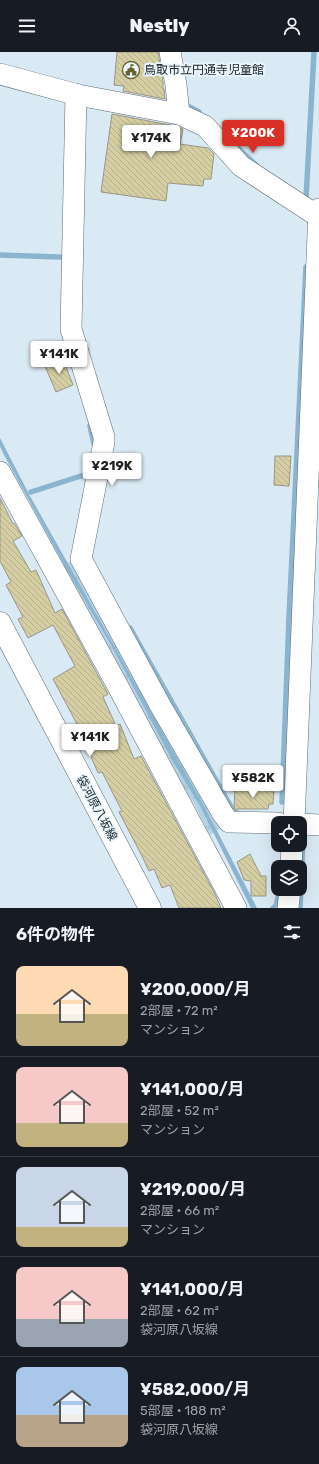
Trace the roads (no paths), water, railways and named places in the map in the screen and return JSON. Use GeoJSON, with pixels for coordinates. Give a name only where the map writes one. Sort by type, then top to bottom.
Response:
{"type":"FeatureCollection","features":[{"type":"Feature","properties":{"kind":"main road","name":"袋河原八坂線"},"geometry":{"type":"LineString","coordinates":[[0,623],[150,908]]}},
{"type":"Feature","properties":{"kind":"street"},"geometry":{"type":"LineString","coordinates":[[170,52],[179,114]]}},
{"type":"Feature","properties":{"kind":"street"},"geometry":{"type":"LineString","coordinates":[[0,74],[76,94],[179,114],[205,126],[241,166],[319,216]]}},
{"type":"Feature","properties":{"kind":"street"},"geometry":{"type":"LineString","coordinates":[[76,94],[71,328],[104,437],[81,559],[160,705],[223,814],[229,822],[271,823]]}},
{"type":"Feature","properties":{"kind":"street"},"geometry":{"type":"LineString","coordinates":[[294,816],[319,209]]}},
{"type":"Feature","properties":{"kind":"street"},"geometry":{"type":"LineString","coordinates":[[0,472],[115,681],[236,908]]}},
{"type":"Feature","properties":{"kind":"street"},"geometry":{"type":"LineString","coordinates":[[307,824],[319,824]]}},
{"type":"Feature","properties":{"kind":"street"},"geometry":{"type":"LineString","coordinates":[[288,908],[289,896]]}},
{"type":"Feature","properties":{"kind":"waterway"},"geometry":{"type":"LineString","coordinates":[[306,199],[314,52]]}},
{"type":"Feature","properties":{"kind":"waterway"},"geometry":{"type":"LineString","coordinates":[[184,104],[199,112]]}},
{"type":"Feature","properties":{"kind":"waterway"},"geometry":{"type":"LineString","coordinates":[[239,149],[256,165]]}},
{"type":"Feature","properties":{"kind":"waterway"},"geometry":{"type":"LineString","coordinates":[[0,255],[60,257]]}},
{"type":"Feature","properties":{"kind":"waterway"},"geometry":{"type":"LineString","coordinates":[[282,802],[289,617],[306,267]]}},
{"type":"Feature","properties":{"kind":"waterway"},"geometry":{"type":"LineString","coordinates":[[90,426],[94,444]]}},
{"type":"Feature","properties":{"kind":"waterway"},"geometry":{"type":"LineString","coordinates":[[31,492],[84,475]]}},
{"type":"Feature","properties":{"kind":"waterway"},"geometry":{"type":"LineString","coordinates":[[130,628],[234,812],[236,812]]}},
{"type":"Feature","properties":{"kind":"waterway"},"geometry":{"type":"LineString","coordinates":[[300,908],[302,852]]}},
{"type":"Feature","properties":{"kind":"waterway"},"geometry":{"type":"LineString","coordinates":[[273,908],[276,906],[278,896]]}},
{"type":"Feature","properties":{"kind":"place","name":"鳥取市立円通寺児童館"},"geometry":{"type":"Point","coordinates":[131,70]}}]}
